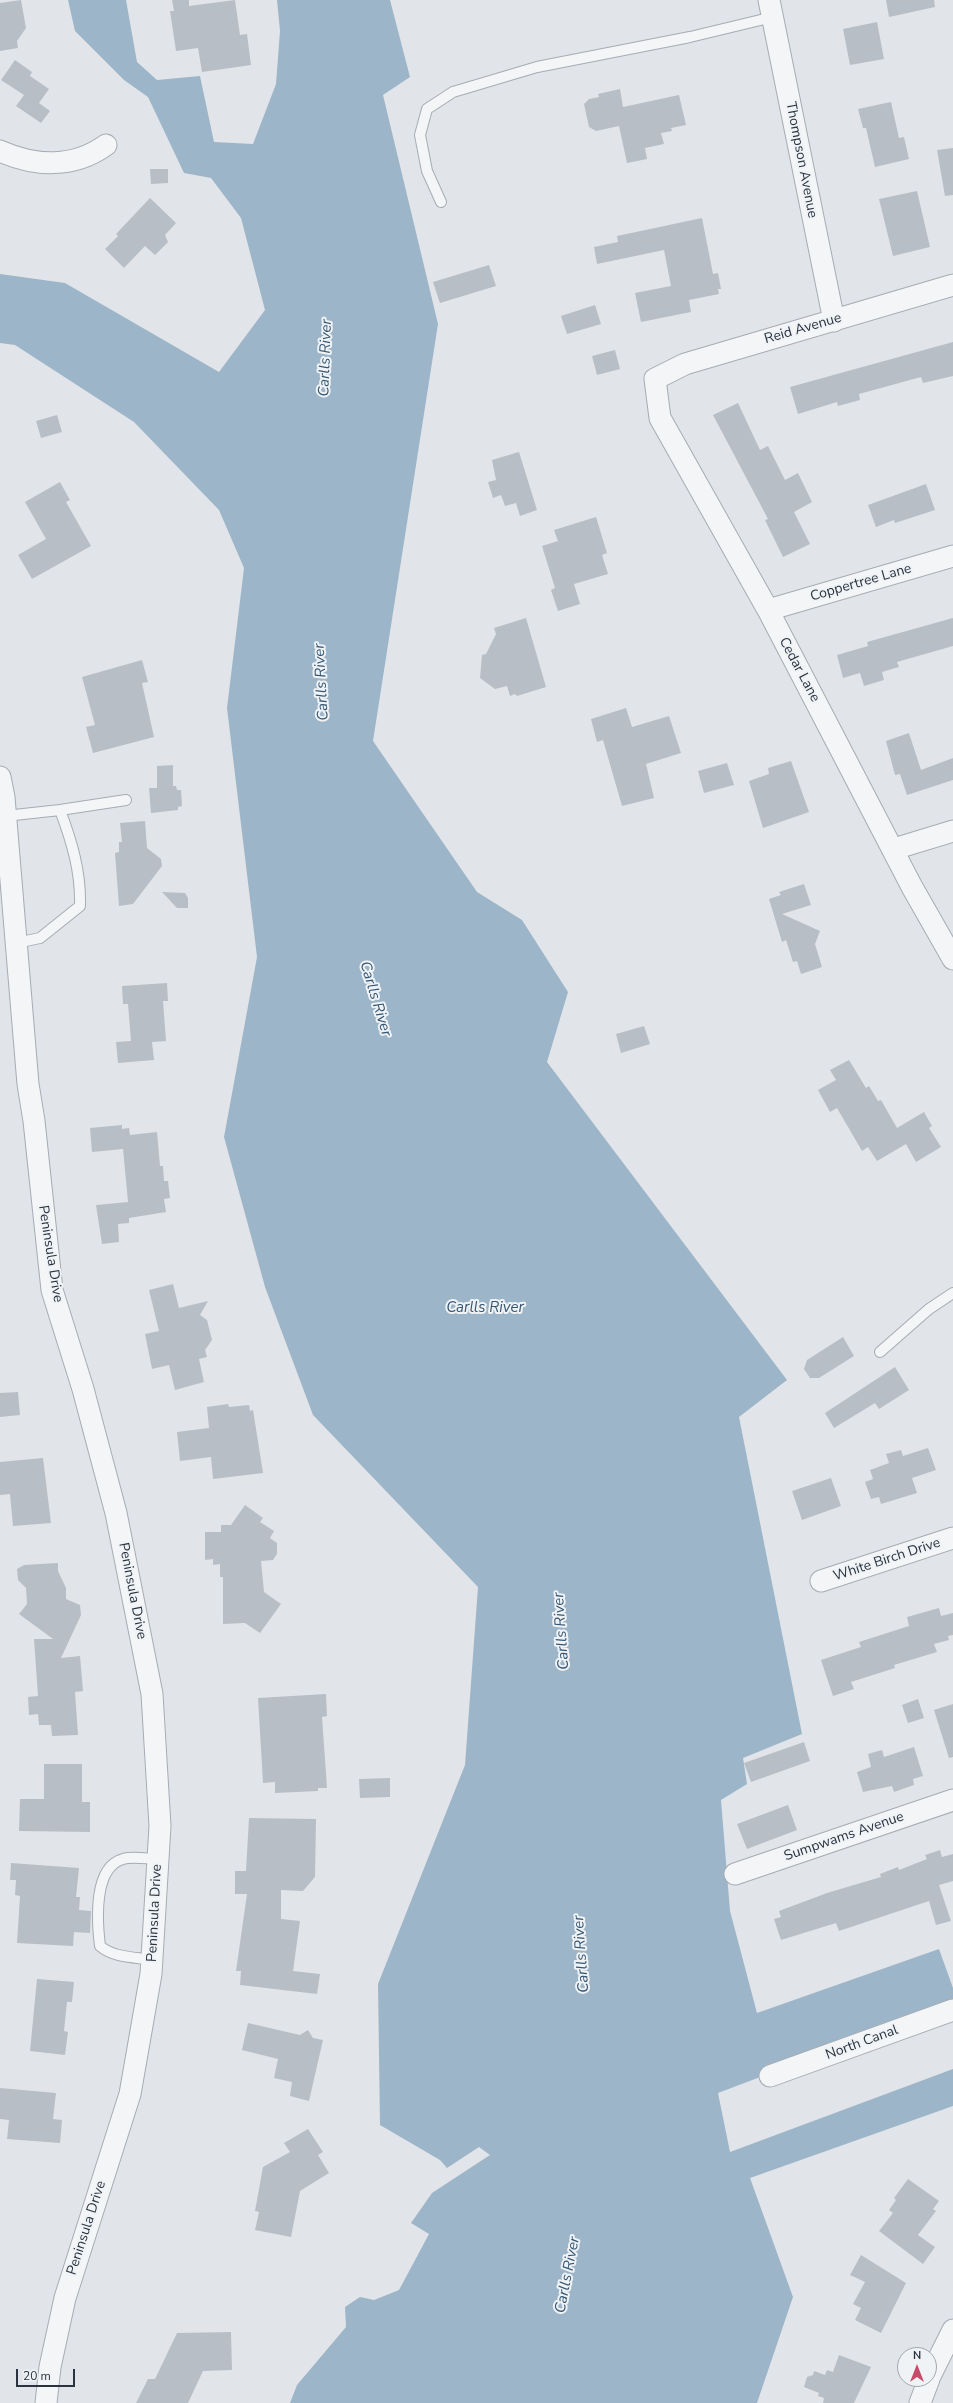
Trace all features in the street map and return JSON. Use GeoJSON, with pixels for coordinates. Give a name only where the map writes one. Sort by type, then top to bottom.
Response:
{"type":"FeatureCollection","features":[{"type":"Feature","properties":{"kind":"street","name":"Thompson Avenue"},"geometry":{"type":"LineString","coordinates":[[771,8],[834,321]]}},
{"type":"Feature","properties":{"kind":"street"},"geometry":{"type":"LineString","coordinates":[[0,151],[33,161],[69,163],[91,155],[106,145]]}},
{"type":"Feature","properties":{"kind":"street","name":"Reid Avenue"},"geometry":{"type":"LineString","coordinates":[[655,379],[685,364],[953,286]]}},
{"type":"Feature","properties":{"kind":"street","name":"Cedar Lane"},"geometry":{"type":"LineString","coordinates":[[655,379],[660,418],[768,610],[894,849],[912,887],[953,959]]}},
{"type":"Feature","properties":{"kind":"street","name":"Coppertree Lane"},"geometry":{"type":"LineString","coordinates":[[768,610],[953,556]]}},
{"type":"Feature","properties":{"kind":"street","name":"Peninsula Drive"},"geometry":{"type":"LineString","coordinates":[[0,777],[5,816],[28,1084],[34,1121],[52,1290],[83,1389],[116,1513],[152,1694],[160,1826],[152,1960],[130,2094],[65,2298],[50,2367],[46,2403]]}},
{"type":"Feature","properties":{"kind":"street"},"geometry":{"type":"LineString","coordinates":[[894,849],[953,831]]}},
{"type":"Feature","properties":{"kind":"street","name":"White Birch Drive"},"geometry":{"type":"LineString","coordinates":[[821,1580],[852,1572],[953,1538]]}},
{"type":"Feature","properties":{"kind":"street","name":"Sumpwams Avenue"},"geometry":{"type":"LineString","coordinates":[[735,1874],[953,1800]]}},
{"type":"Feature","properties":{"kind":"street","name":"North Canal"},"geometry":{"type":"LineString","coordinates":[[770,2076],[953,2010]]}},
{"type":"Feature","properties":{"kind":"street"},"geometry":{"type":"LineString","coordinates":[[937,2363],[953,2330]]}},
{"type":"Feature","properties":{"kind":"street"},"geometry":{"type":"LineString","coordinates":[[920,2403],[926,2387]]}},
{"type":"Feature","properties":{"kind":"lane"},"geometry":{"type":"LineString","coordinates":[[441,202],[427,171],[420,135],[427,109],[453,92],[537,68],[690,37],[771,8]]}},
{"type":"Feature","properties":{"kind":"lane"},"geometry":{"type":"LineString","coordinates":[[5,816],[60,810],[126,800]]}},
{"type":"Feature","properties":{"kind":"lane"},"geometry":{"type":"LineString","coordinates":[[16,943],[40,938],[80,906],[80,883],[72,844],[60,810]]}},
{"type":"Feature","properties":{"kind":"lane"},"geometry":{"type":"LineString","coordinates":[[880,1352],[929,1309],[953,1293]]}},
{"type":"Feature","properties":{"kind":"lane"},"geometry":{"type":"LineString","coordinates":[[152,1960],[120,1955],[107,1951],[100,1946],[99,1905],[102,1881],[107,1870],[114,1864],[124,1859],[158,1859]]}},
{"type":"Feature","properties":{"kind":"water","name":"Carlls River"},"geometry":{"type":"Polygon","coordinates":[[[68,0],[126,0],[137,62],[157,80],[200,76],[214,142],[253,144],[276,84],[280,31],[277,0],[390,0],[410,77],[383,95],[438,324],[373,741],[477,892],[522,920],[568,992],[547,1062],[787,1380],[739,1417],[802,1734],[743,1758],[747,1784],[721,1800],[730,1911],[757,2013],[939,1949],[953,1988],[953,2004],[718,2093],[730,2152],[953,2069],[953,2106],[750,2178],[793,2297],[757,2403],[290,2403],[297,2385],[346,2327],[345,2307],[360,2297],[374,2300],[399,2290],[429,2234],[411,2223],[432,2193],[490,2155],[479,2147],[447,2168],[440,2160],[380,2125],[378,1984],[465,1765],[478,1587],[313,1415],[265,1287],[224,1137],[257,957],[227,708],[244,568],[219,510],[134,422],[15,345],[0,343],[0,274],[65,283],[219,372],[265,310],[241,218],[211,178],[184,173],[148,97],[124,80],[75,31],[68,0]]]}},
{"type":"Feature","properties":{"kind":"building"},"geometry":{"type":"Polygon","coordinates":[[[21,0],[26,28],[17,41],[18,48],[0,51],[0,3],[21,0]]]}},
{"type":"Feature","properties":{"kind":"building"},"geometry":{"type":"Polygon","coordinates":[[[172,0],[189,0],[189,6],[235,0],[240,35],[247,34],[251,65],[202,72],[198,48],[176,51],[170,11],[174,11],[172,0]]]}},
{"type":"Feature","properties":{"kind":"building"},"geometry":{"type":"Polygon","coordinates":[[[886,0],[934,0],[935,7],[889,17],[886,0]]]}},
{"type":"Feature","properties":{"kind":"building"},"geometry":{"type":"Polygon","coordinates":[[[877,22],[884,59],[850,65],[843,29],[877,22]]]}},
{"type":"Feature","properties":{"kind":"building"},"geometry":{"type":"Polygon","coordinates":[[[15,60],[32,72],[30,76],[49,89],[39,103],[50,111],[41,123],[16,106],[24,95],[1,80],[15,60]]]}},
{"type":"Feature","properties":{"kind":"building"},"geometry":{"type":"Polygon","coordinates":[[[620,89],[623,107],[679,95],[686,125],[671,128],[672,131],[661,133],[664,144],[645,148],[647,159],[627,163],[619,126],[596,131],[589,127],[584,104],[589,99],[599,97],[598,94],[620,89]]]}},
{"type":"Feature","properties":{"kind":"building"},"geometry":{"type":"Polygon","coordinates":[[[891,102],[899,138],[904,137],[909,159],[875,167],[866,128],[863,128],[858,109],[891,102]]]}},
{"type":"Feature","properties":{"kind":"building"},"geometry":{"type":"Polygon","coordinates":[[[953,148],[953,195],[945,196],[937,150],[953,148]]]}},
{"type":"Feature","properties":{"kind":"building"},"geometry":{"type":"Polygon","coordinates":[[[150,169],[168,169],[168,183],[151,184],[150,169]]]}},
{"type":"Feature","properties":{"kind":"building"},"geometry":{"type":"Polygon","coordinates":[[[917,191],[930,247],[893,256],[879,199],[917,191]]]}},
{"type":"Feature","properties":{"kind":"building"},"geometry":{"type":"Polygon","coordinates":[[[150,198],[176,223],[165,235],[168,242],[155,255],[145,246],[124,268],[105,249],[118,236],[116,234],[150,198]]]}},
{"type":"Feature","properties":{"kind":"building"},"geometry":{"type":"Polygon","coordinates":[[[702,218],[713,274],[718,273],[721,289],[718,289],[719,294],[689,300],[691,312],[641,322],[635,293],[671,286],[664,250],[597,264],[594,247],[618,242],[617,236],[702,218]]]}},
{"type":"Feature","properties":{"kind":"building"},"geometry":{"type":"Polygon","coordinates":[[[489,265],[496,286],[440,303],[433,282],[489,265]]]}},
{"type":"Feature","properties":{"kind":"building"},"geometry":{"type":"Polygon","coordinates":[[[595,305],[601,324],[567,334],[561,316],[595,305]]]}},
{"type":"Feature","properties":{"kind":"building"},"geometry":{"type":"Polygon","coordinates":[[[953,342],[953,376],[923,383],[921,377],[859,394],[860,400],[838,406],[837,402],[798,414],[790,387],[953,342]]]}},
{"type":"Feature","properties":{"kind":"building"},"geometry":{"type":"Polygon","coordinates":[[[615,350],[620,369],[597,375],[592,356],[615,350]]]}},
{"type":"Feature","properties":{"kind":"building"},"geometry":{"type":"Polygon","coordinates":[[[738,403],[760,450],[768,446],[785,480],[798,473],[812,502],[794,512],[810,544],[783,557],[765,520],[768,519],[713,415],[738,403]]]}},
{"type":"Feature","properties":{"kind":"building"},"geometry":{"type":"Polygon","coordinates":[[[57,415],[62,432],[41,438],[36,421],[57,415]]]}},
{"type":"Feature","properties":{"kind":"building"},"geometry":{"type":"Polygon","coordinates":[[[519,452],[537,510],[520,516],[516,503],[505,506],[501,495],[493,498],[488,482],[496,480],[492,460],[519,452]]]}},
{"type":"Feature","properties":{"kind":"building"},"geometry":{"type":"Polygon","coordinates":[[[60,482],[70,500],[66,502],[91,546],[32,579],[18,555],[46,539],[25,502],[60,482]]]}},
{"type":"Feature","properties":{"kind":"building"},"geometry":{"type":"Polygon","coordinates":[[[926,484],[935,510],[895,523],[894,520],[876,527],[868,505],[926,484]]]}},
{"type":"Feature","properties":{"kind":"building"},"geometry":{"type":"Polygon","coordinates":[[[596,517],[607,553],[602,555],[608,574],[574,584],[580,604],[558,611],[551,590],[555,588],[542,546],[558,541],[554,530],[596,517]]]}},
{"type":"Feature","properties":{"kind":"building"},"geometry":{"type":"Polygon","coordinates":[[[526,618],[546,687],[517,696],[515,694],[510,696],[507,686],[495,689],[480,678],[482,655],[486,654],[496,634],[494,628],[526,618]]]}},
{"type":"Feature","properties":{"kind":"building"},"geometry":{"type":"Polygon","coordinates":[[[953,618],[953,646],[897,662],[899,667],[882,672],[884,680],[864,686],[860,673],[843,678],[837,655],[868,646],[867,642],[953,618]]]}},
{"type":"Feature","properties":{"kind":"building"},"geometry":{"type":"Polygon","coordinates":[[[142,660],[148,682],[142,683],[154,737],[93,753],[86,727],[95,725],[82,677],[142,660]]]}},
{"type":"Feature","properties":{"kind":"building"},"geometry":{"type":"Polygon","coordinates":[[[626,708],[632,727],[669,716],[681,753],[646,764],[654,798],[622,806],[603,740],[597,742],[591,719],[626,708]]]}},
{"type":"Feature","properties":{"kind":"building"},"geometry":{"type":"Polygon","coordinates":[[[909,733],[921,770],[953,758],[953,780],[907,795],[900,774],[895,775],[886,741],[909,733]]]}},
{"type":"Feature","properties":{"kind":"building"},"geometry":{"type":"Polygon","coordinates":[[[791,761],[809,812],[763,828],[749,781],[769,774],[768,768],[791,761]]]}},
{"type":"Feature","properties":{"kind":"building"},"geometry":{"type":"Polygon","coordinates":[[[727,763],[734,785],[704,793],[698,771],[727,763]]]}},
{"type":"Feature","properties":{"kind":"building"},"geometry":{"type":"Polygon","coordinates":[[[173,765],[173,786],[176,786],[177,790],[181,790],[182,806],[178,807],[178,810],[151,813],[149,788],[157,788],[157,766],[173,765]]]}},
{"type":"Feature","properties":{"kind":"building"},"geometry":{"type":"Polygon","coordinates":[[[145,821],[147,848],[161,859],[162,866],[133,904],[119,906],[115,853],[119,852],[119,842],[122,842],[120,823],[145,821]]]}},
{"type":"Feature","properties":{"kind":"building"},"geometry":{"type":"Polygon","coordinates":[[[804,884],[811,905],[782,914],[820,931],[815,944],[822,967],[801,974],[797,961],[793,962],[786,940],[782,942],[769,899],[781,895],[779,892],[804,884]]]}},
{"type":"Feature","properties":{"kind":"building"},"geometry":{"type":"Polygon","coordinates":[[[162,892],[185,893],[188,898],[188,908],[177,908],[162,892]]]}},
{"type":"Feature","properties":{"kind":"building"},"geometry":{"type":"Polygon","coordinates":[[[167,983],[168,1001],[163,1001],[166,1041],[152,1042],[154,1060],[118,1063],[116,1042],[131,1041],[128,1004],[123,1004],[122,986],[167,983]]]}},
{"type":"Feature","properties":{"kind":"building"},"geometry":{"type":"Polygon","coordinates":[[[644,1026],[650,1044],[621,1053],[616,1034],[644,1026]]]}},
{"type":"Feature","properties":{"kind":"building"},"geometry":{"type":"Polygon","coordinates":[[[849,1060],[866,1088],[869,1086],[878,1101],[881,1100],[897,1128],[924,1112],[932,1126],[929,1128],[941,1147],[916,1162],[906,1144],[877,1161],[868,1147],[862,1151],[837,1108],[830,1112],[818,1090],[836,1080],[830,1070],[849,1060]]]}},
{"type":"Feature","properties":{"kind":"building"},"geometry":{"type":"Polygon","coordinates":[[[122,1125],[122,1129],[129,1128],[130,1135],[157,1132],[160,1166],[163,1166],[164,1181],[168,1181],[170,1198],[164,1199],[166,1212],[129,1218],[129,1223],[118,1224],[119,1242],[102,1244],[96,1205],[128,1202],[123,1149],[92,1152],[90,1128],[122,1125]]]}},
{"type":"Feature","properties":{"kind":"building"},"geometry":{"type":"Polygon","coordinates":[[[173,1284],[179,1308],[208,1301],[200,1315],[207,1320],[212,1340],[205,1350],[207,1357],[199,1359],[204,1382],[175,1390],[169,1365],[152,1369],[145,1334],[159,1331],[149,1290],[173,1284]]]}},
{"type":"Feature","properties":{"kind":"building"},"geometry":{"type":"Polygon","coordinates":[[[843,1337],[854,1356],[819,1378],[810,1378],[804,1369],[807,1360],[843,1337]]]}},
{"type":"Feature","properties":{"kind":"building"},"geometry":{"type":"Polygon","coordinates":[[[895,1367],[909,1390],[879,1409],[875,1403],[834,1428],[825,1413],[895,1367]]]}},
{"type":"Feature","properties":{"kind":"building"},"geometry":{"type":"Polygon","coordinates":[[[18,1392],[20,1415],[0,1417],[0,1393],[18,1392]]]}},
{"type":"Feature","properties":{"kind":"building"},"geometry":{"type":"Polygon","coordinates":[[[228,1404],[229,1407],[249,1405],[250,1411],[253,1410],[263,1473],[213,1479],[211,1457],[180,1461],[177,1432],[209,1428],[207,1407],[228,1404]]]}},
{"type":"Feature","properties":{"kind":"building"},"geometry":{"type":"Polygon","coordinates":[[[928,1448],[936,1470],[912,1478],[917,1493],[881,1504],[879,1497],[871,1499],[865,1482],[873,1479],[870,1470],[889,1463],[886,1454],[901,1450],[903,1456],[928,1448]]]}},
{"type":"Feature","properties":{"kind":"building"},"geometry":{"type":"Polygon","coordinates":[[[43,1458],[51,1523],[13,1526],[10,1494],[0,1495],[0,1462],[43,1458]]]}},
{"type":"Feature","properties":{"kind":"building"},"geometry":{"type":"Polygon","coordinates":[[[831,1478],[841,1506],[802,1520],[792,1491],[831,1478]]]}},
{"type":"Feature","properties":{"kind":"building"},"geometry":{"type":"Polygon","coordinates":[[[245,1505],[263,1518],[260,1522],[274,1531],[270,1538],[277,1543],[277,1554],[273,1560],[261,1561],[264,1592],[281,1604],[260,1633],[245,1623],[223,1624],[223,1577],[220,1577],[220,1564],[213,1565],[213,1559],[205,1560],[205,1532],[221,1532],[221,1525],[231,1525],[245,1505]]]}},
{"type":"Feature","properties":{"kind":"building"},"geometry":{"type":"Polygon","coordinates":[[[58,1563],[58,1571],[66,1588],[66,1599],[80,1605],[81,1615],[61,1658],[80,1656],[83,1691],[75,1692],[78,1735],[52,1736],[51,1725],[39,1725],[38,1714],[29,1715],[28,1697],[38,1696],[34,1639],[53,1639],[19,1614],[27,1604],[26,1588],[18,1580],[17,1569],[24,1565],[58,1563]]]}},
{"type":"Feature","properties":{"kind":"building"},"geometry":{"type":"Polygon","coordinates":[[[939,1608],[941,1616],[953,1613],[953,1635],[948,1636],[949,1640],[934,1644],[937,1652],[894,1665],[895,1668],[851,1682],[854,1689],[833,1696],[821,1660],[861,1647],[859,1642],[909,1626],[907,1617],[939,1608]]]}},
{"type":"Feature","properties":{"kind":"building"},"geometry":{"type":"Polygon","coordinates":[[[326,1694],[327,1716],[322,1717],[327,1788],[318,1788],[318,1791],[275,1793],[275,1782],[263,1783],[258,1698],[326,1694]]]}},
{"type":"Feature","properties":{"kind":"building"},"geometry":{"type":"Polygon","coordinates":[[[918,1699],[924,1718],[908,1723],[902,1705],[918,1699]]]}},
{"type":"Feature","properties":{"kind":"building"},"geometry":{"type":"Polygon","coordinates":[[[953,1704],[953,1757],[949,1758],[934,1710],[953,1704]]]}},
{"type":"Feature","properties":{"kind":"building"},"geometry":{"type":"Polygon","coordinates":[[[804,1742],[810,1761],[751,1782],[744,1763],[804,1742]]]}},
{"type":"Feature","properties":{"kind":"building"},"geometry":{"type":"Polygon","coordinates":[[[914,1747],[923,1776],[913,1779],[914,1785],[894,1792],[892,1786],[863,1792],[857,1772],[871,1767],[868,1754],[882,1750],[884,1757],[914,1747]]]}},
{"type":"Feature","properties":{"kind":"building"},"geometry":{"type":"Polygon","coordinates":[[[44,1764],[82,1764],[82,1802],[90,1802],[90,1832],[19,1831],[20,1799],[44,1799],[44,1764]]]}},
{"type":"Feature","properties":{"kind":"building"},"geometry":{"type":"Polygon","coordinates":[[[390,1778],[390,1797],[360,1798],[359,1779],[390,1778]]]}},
{"type":"Feature","properties":{"kind":"building"},"geometry":{"type":"Polygon","coordinates":[[[788,1805],[797,1830],[747,1849],[737,1824],[788,1805]]]}},
{"type":"Feature","properties":{"kind":"building"},"geometry":{"type":"Polygon","coordinates":[[[249,1818],[316,1819],[315,1877],[303,1891],[281,1890],[281,1919],[300,1921],[293,1971],[320,1974],[317,1994],[240,1985],[241,1971],[236,1971],[247,1894],[235,1894],[235,1871],[246,1871],[249,1818]]]}},
{"type":"Feature","properties":{"kind":"building"},"geometry":{"type":"Polygon","coordinates":[[[940,1850],[942,1857],[953,1854],[953,1881],[939,1885],[951,1921],[936,1925],[929,1901],[839,1931],[836,1923],[781,1940],[774,1919],[781,1917],[779,1911],[827,1893],[881,1877],[880,1874],[898,1867],[899,1870],[927,1859],[925,1855],[940,1850]]]}},
{"type":"Feature","properties":{"kind":"building"},"geometry":{"type":"Polygon","coordinates":[[[11,1863],[79,1868],[76,1897],[80,1897],[79,1910],[91,1911],[90,1933],[74,1932],[73,1946],[17,1943],[20,1896],[15,1895],[16,1880],[10,1880],[11,1863]]]}},
{"type":"Feature","properties":{"kind":"building"},"geometry":{"type":"Polygon","coordinates":[[[37,1979],[74,1982],[72,2002],[67,2002],[64,2031],[68,2032],[65,2055],[30,2051],[37,1979]]]}},
{"type":"Feature","properties":{"kind":"building"},"geometry":{"type":"Polygon","coordinates":[[[248,2023],[300,2035],[308,2030],[313,2038],[323,2040],[309,2101],[290,2096],[292,2082],[274,2078],[278,2059],[242,2050],[248,2023]]]}},
{"type":"Feature","properties":{"kind":"building"},"geometry":{"type":"Polygon","coordinates":[[[0,2088],[56,2093],[53,2119],[62,2120],[60,2143],[7,2139],[9,2120],[0,2119],[0,2088]]]}},
{"type":"Feature","properties":{"kind":"building"},"geometry":{"type":"Polygon","coordinates":[[[308,2129],[323,2152],[318,2155],[329,2173],[300,2191],[291,2237],[255,2230],[259,2212],[255,2211],[263,2167],[290,2152],[284,2143],[308,2129]]]}},
{"type":"Feature","properties":{"kind":"building"},"geometry":{"type":"Polygon","coordinates":[[[908,2179],[939,2201],[933,2209],[936,2211],[918,2235],[935,2247],[923,2264],[879,2231],[893,2213],[889,2210],[896,2200],[894,2198],[908,2179]]]}},
{"type":"Feature","properties":{"kind":"building"},"geometry":{"type":"Polygon","coordinates":[[[861,2255],[906,2283],[881,2333],[855,2320],[861,2308],[853,2304],[865,2282],[850,2275],[861,2255]]]}},
{"type":"Feature","properties":{"kind":"building"},"geometry":{"type":"Polygon","coordinates":[[[231,2332],[232,2370],[203,2371],[188,2403],[136,2403],[148,2379],[155,2379],[177,2333],[231,2332]]]}},
{"type":"Feature","properties":{"kind":"building"},"geometry":{"type":"Polygon","coordinates":[[[839,2355],[871,2367],[854,2403],[823,2403],[824,2398],[818,2396],[819,2393],[804,2387],[807,2377],[813,2375],[814,2371],[825,2375],[827,2370],[833,2372],[839,2355]]]}}]}
